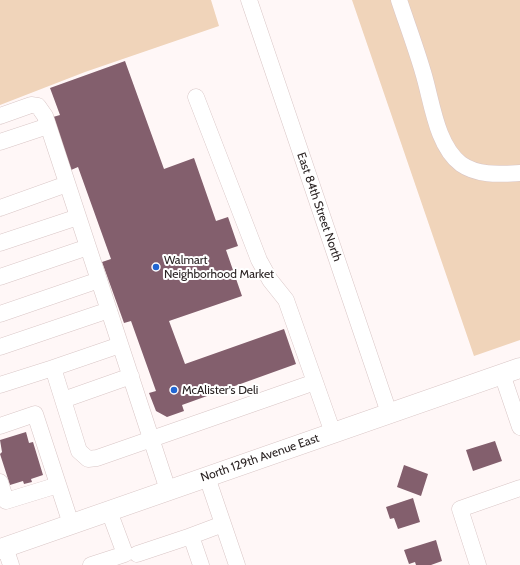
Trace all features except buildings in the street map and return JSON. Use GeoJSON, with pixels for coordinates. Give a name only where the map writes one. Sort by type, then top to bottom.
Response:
{"type":"FeatureCollection","features":[{"type":"Feature","properties":{"kind":"main road","name":"North 129th Avenue East"},"geometry":{"type":"LineString","coordinates":[[5,554],[71,524],[511,371]]}},
{"type":"Feature","properties":{"kind":"street","name":"East 84th Street North"},"geometry":{"type":"LineString","coordinates":[[249,0],[390,413]]}},
{"type":"Feature","properties":{"kind":"street"},"geometry":{"type":"LineString","coordinates":[[400,0],[446,147],[462,164],[471,169],[488,173],[520,173]]}},
{"type":"Feature","properties":{"kind":"street"},"geometry":{"type":"LineString","coordinates":[[196,97],[259,260],[270,280],[286,300],[333,433]]}},
{"type":"Feature","properties":{"kind":"street"},"geometry":{"type":"LineString","coordinates":[[0,116],[31,104],[38,106],[45,116],[168,490]]}},
{"type":"Feature","properties":{"kind":"street"},"geometry":{"type":"LineString","coordinates":[[0,142],[48,126]]}},
{"type":"Feature","properties":{"kind":"street"},"geometry":{"type":"LineString","coordinates":[[0,208],[68,184]]}},
{"type":"Feature","properties":{"kind":"street"},"geometry":{"type":"LineString","coordinates":[[0,243],[78,217]]}},
{"type":"Feature","properties":{"kind":"street"},"geometry":{"type":"LineString","coordinates":[[0,277],[88,247]]}},
{"type":"Feature","properties":{"kind":"street"},"geometry":{"type":"LineString","coordinates":[[0,314],[99,280]]}},
{"type":"Feature","properties":{"kind":"street"},"geometry":{"type":"LineString","coordinates":[[0,347],[109,310]]}},
{"type":"Feature","properties":{"kind":"street"},"geometry":{"type":"LineString","coordinates":[[0,385],[120,345]]}},
{"type":"Feature","properties":{"kind":"street"},"geometry":{"type":"LineString","coordinates":[[53,368],[79,451],[88,459],[97,458],[152,440],[315,382]]}},
{"type":"Feature","properties":{"kind":"street"},"geometry":{"type":"LineString","coordinates":[[511,371],[520,427]]}},
{"type":"Feature","properties":{"kind":"street"},"geometry":{"type":"LineString","coordinates":[[63,400],[131,376]]}},
{"type":"Feature","properties":{"kind":"street"},"geometry":{"type":"LineString","coordinates":[[0,426],[35,414],[71,524]]}},
{"type":"Feature","properties":{"kind":"street"},"geometry":{"type":"LineString","coordinates":[[207,477],[237,565]]}},
{"type":"Feature","properties":{"kind":"street"},"geometry":{"type":"LineString","coordinates":[[0,482],[6,501],[58,485]]}},
{"type":"Feature","properties":{"kind":"street"},"geometry":{"type":"LineString","coordinates":[[478,565],[460,509],[520,488]]}},
{"type":"Feature","properties":{"kind":"street"},"geometry":{"type":"LineString","coordinates":[[109,511],[131,557]]}},
{"type":"Feature","properties":{"kind":"street"},"geometry":{"type":"LineString","coordinates":[[91,565],[131,557],[223,524]]}},
{"type":"Feature","properties":{"kind":"street"},"geometry":{"type":"LineString","coordinates":[[191,536],[201,565]]}},
{"type":"Feature","properties":{"kind":"shaded area"},"geometry":{"type":"Polygon","coordinates":[[[0,0],[211,0],[219,26],[85,72],[0,105],[0,0]]]}},
{"type":"Feature","properties":{"kind":"shaded area"},"geometry":{"type":"Polygon","coordinates":[[[352,0],[520,0],[520,340],[474,356],[352,0]]]}},
{"type":"Feature","properties":{"kind":"place","name":"Walmart Neighborhood Market"},"geometry":{"type":"Point","coordinates":[156,267]}},
{"type":"Feature","properties":{"kind":"place","name":"McAlister's Deli"},"geometry":{"type":"Point","coordinates":[174,390]}}]}
